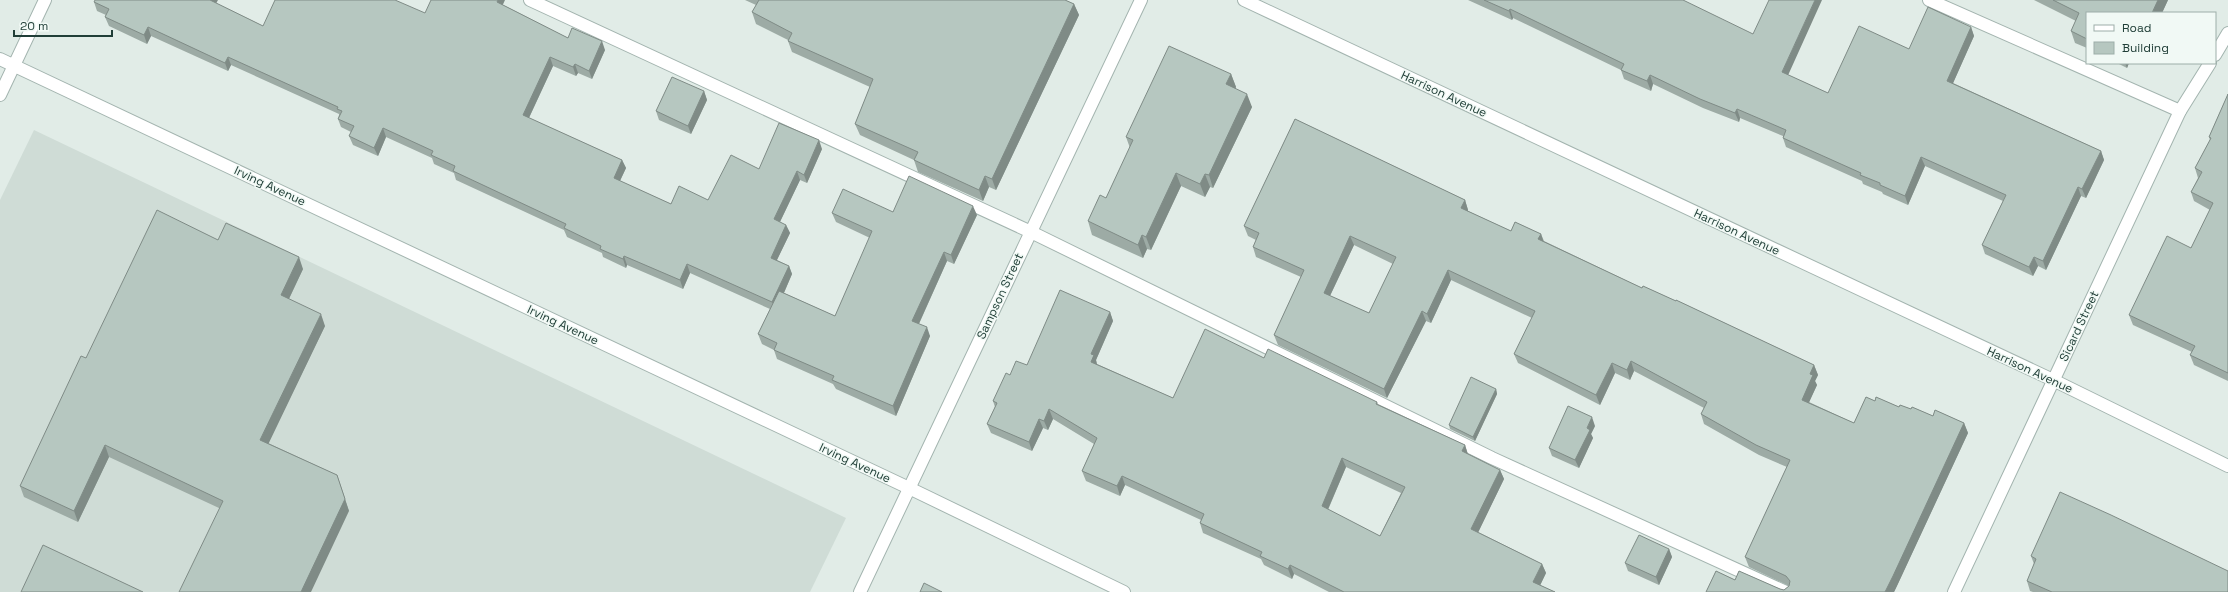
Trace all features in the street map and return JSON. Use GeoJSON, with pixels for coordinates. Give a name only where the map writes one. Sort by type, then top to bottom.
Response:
{"type":"FeatureCollection","features":[{"type":"Feature","properties":{"kind":"street"},"geometry":{"type":"LineString","coordinates":[[0,94],[45,0]]}},
{"type":"Feature","properties":{"kind":"street"},"geometry":{"type":"LineString","coordinates":[[530,0],[1030,232],[1492,458],[1786,592]]}},
{"type":"Feature","properties":{"kind":"street","name":"Sampson Street"},"geometry":{"type":"LineString","coordinates":[[860,592],[1141,0]]}},
{"type":"Feature","properties":{"kind":"street","name":"Harrison Avenue"},"geometry":{"type":"LineString","coordinates":[[1244,0],[2053,380],[2228,466]]}},
{"type":"Feature","properties":{"kind":"street"},"geometry":{"type":"LineString","coordinates":[[1929,0],[2180,111]]}},
{"type":"Feature","properties":{"kind":"street"},"geometry":{"type":"LineString","coordinates":[[2216,53],[2228,33]]}},
{"type":"Feature","properties":{"kind":"street","name":"Irving Avenue"},"geometry":{"type":"LineString","coordinates":[[0,59],[909,488],[1124,592]]}},
{"type":"Feature","properties":{"kind":"street","name":"Sicard Street"},"geometry":{"type":"LineString","coordinates":[[1954,592],[2180,111],[2209,64]]}},
{"type":"Feature","properties":{"kind":"shaded area"},"geometry":{"type":"Polygon","coordinates":[[[34,130],[846,518],[810,592],[0,592],[0,200],[34,130]]]}},
{"type":"Feature","properties":{"kind":"building"},"geometry":{"type":"Polygon","coordinates":[[[95,0],[210,0],[263,26],[275,0],[395,0],[425,13],[431,0],[498,0],[497,2],[568,38],[572,28],[602,41],[589,71],[575,64],[573,67],[550,57],[523,115],[622,160],[614,178],[671,204],[679,186],[708,200],[731,155],[759,169],[779,123],[819,140],[804,175],[797,171],[774,219],[786,225],[771,258],[789,266],[772,302],[687,264],[680,280],[624,256],[623,259],[600,249],[601,246],[564,228],[566,224],[453,171],[455,166],[431,155],[433,151],[383,128],[374,148],[349,136],[354,126],[338,119],[342,111],[337,109],[338,107],[228,57],[225,63],[148,27],[144,35],[105,17],[109,9],[94,2],[95,0]]]}},
{"type":"Feature","properties":{"kind":"building"},"geometry":{"type":"Polygon","coordinates":[[[759,0],[1065,0],[1074,4],[992,179],[985,176],[979,190],[914,160],[918,152],[855,124],[873,79],[788,41],[792,33],[752,12],[759,0]]]}},
{"type":"Feature","properties":{"kind":"building"},"geometry":{"type":"Polygon","coordinates":[[[1484,0],[1683,0],[1753,34],[1769,0],[1815,0],[1782,72],[1828,93],[1859,26],[1909,49],[1928,7],[1971,27],[1947,81],[2101,151],[2082,189],[2078,187],[2043,261],[2034,257],[2029,267],[1982,245],[2006,195],[1921,157],[1905,196],[1880,185],[1880,183],[1860,175],[1861,173],[1783,138],[1786,130],[1737,109],[1735,113],[1700,99],[1650,75],[1647,81],[1621,70],[1624,64],[1510,9],[1509,11],[1484,0]]]}},
{"type":"Feature","properties":{"kind":"building"},"geometry":{"type":"Polygon","coordinates":[[[2053,0],[2158,0],[2152,12],[2086,12],[2086,38],[2071,31],[2079,13],[2053,0]]]}},
{"type":"Feature","properties":{"kind":"building"},"geometry":{"type":"Polygon","coordinates":[[[1169,46],[1231,74],[1226,84],[1247,94],[1209,175],[1205,174],[1200,184],[1176,173],[1146,237],[1142,235],[1138,245],[1088,221],[1100,195],[1106,198],[1133,140],[1126,137],[1169,46]]]}},
{"type":"Feature","properties":{"kind":"building"},"geometry":{"type":"Polygon","coordinates":[[[672,77],[704,91],[688,126],[656,111],[672,77]]]}},
{"type":"Feature","properties":{"kind":"building"},"geometry":{"type":"Polygon","coordinates":[[[2228,94],[2228,373],[2190,355],[2195,346],[2129,315],[2167,236],[2191,248],[2213,203],[2191,192],[2202,172],[2195,168],[2211,138],[2209,137],[2228,94]]]}},
{"type":"Feature","properties":{"kind":"building"},"geometry":{"type":"Polygon","coordinates":[[[1295,119],[1465,200],[1461,208],[1511,231],[1515,222],[1541,234],[1538,239],[1642,288],[1643,286],[1676,300],[1814,365],[1810,374],[1813,375],[1802,400],[1854,423],[1866,397],[1875,401],[1876,397],[1899,407],[1900,405],[1911,409],[1912,407],[1933,416],[1935,410],[1964,423],[1885,592],[1706,592],[1716,571],[1735,580],[1739,571],[1780,589],[1784,590],[1789,586],[1790,581],[1786,576],[1745,557],[1790,460],[1756,445],[1701,414],[1707,402],[1631,361],[1627,370],[1612,363],[1596,395],[1514,354],[1535,311],[1448,270],[1427,314],[1422,311],[1384,389],[1274,335],[1304,270],[1253,247],[1259,233],[1244,226],[1295,119]],[[1350,236],[1324,293],[1369,313],[1396,257],[1350,236]]]}},
{"type":"Feature","properties":{"kind":"building"},"geometry":{"type":"Polygon","coordinates":[[[909,176],[973,206],[951,255],[944,252],[912,321],[927,327],[893,406],[832,380],[834,376],[774,350],[777,343],[758,334],[779,291],[835,316],[872,231],[832,213],[843,189],[893,212],[909,176]]]}},
{"type":"Feature","properties":{"kind":"building"},"geometry":{"type":"Polygon","coordinates":[[[157,210],[218,240],[226,223],[299,257],[281,295],[321,314],[260,440],[337,475],[345,499],[301,592],[179,592],[223,501],[105,445],[74,511],[20,486],[81,356],[86,358],[157,210]]]}},
{"type":"Feature","properties":{"kind":"building"},"geometry":{"type":"Polygon","coordinates":[[[1060,290],[1110,312],[1091,354],[1094,355],[1091,362],[1173,398],[1205,329],[1264,358],[1268,349],[1377,402],[1376,404],[1465,445],[1462,451],[1500,470],[1471,529],[1542,564],[1533,582],[1555,592],[1344,592],[1290,565],[1288,569],[1260,556],[1262,552],[1200,523],[1204,514],[1122,476],[1117,486],[1082,471],[1097,438],[1049,409],[1044,421],[1039,419],[1029,442],[987,424],[997,403],[993,401],[1006,373],[1010,375],[1016,361],[1027,365],[1060,290]],[[1342,458],[1322,506],[1380,536],[1405,487],[1342,458]]]}},
{"type":"Feature","properties":{"kind":"building"},"geometry":{"type":"Polygon","coordinates":[[[1471,377],[1496,389],[1473,437],[1449,425],[1471,377]]]}},
{"type":"Feature","properties":{"kind":"building"},"geometry":{"type":"Polygon","coordinates":[[[1568,406],[1592,417],[1587,428],[1590,430],[1575,460],[1549,448],[1568,406]]]}},
{"type":"Feature","properties":{"kind":"building"},"geometry":{"type":"Polygon","coordinates":[[[2060,492],[2228,571],[2228,592],[2052,592],[2027,581],[2036,559],[2031,556],[2060,492]]]}},
{"type":"Feature","properties":{"kind":"building"},"geometry":{"type":"Polygon","coordinates":[[[1639,535],[1669,549],[1656,577],[1625,563],[1639,535]]]}},
{"type":"Feature","properties":{"kind":"building"},"geometry":{"type":"Polygon","coordinates":[[[43,545],[143,592],[21,592],[43,545]]]}},
{"type":"Feature","properties":{"kind":"building"},"geometry":{"type":"Polygon","coordinates":[[[924,583],[942,592],[920,592],[924,583]]]}}]}
